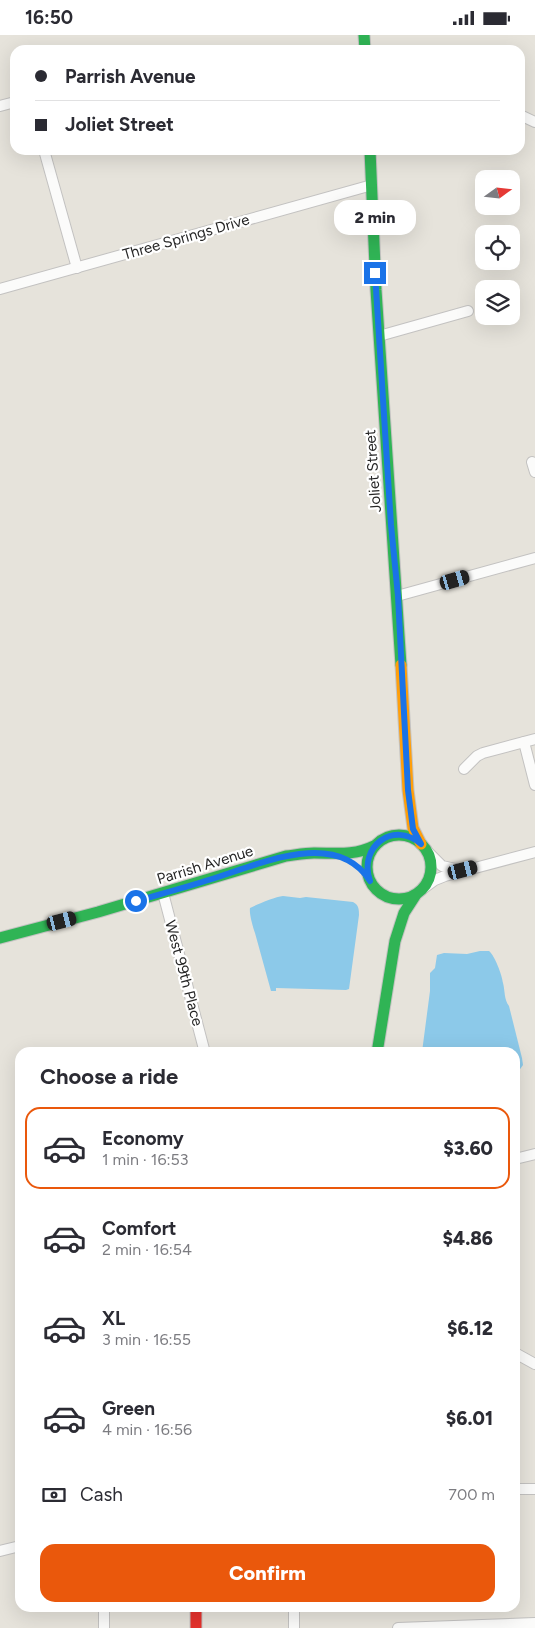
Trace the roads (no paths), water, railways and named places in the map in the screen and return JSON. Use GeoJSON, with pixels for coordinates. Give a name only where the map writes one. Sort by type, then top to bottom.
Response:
{"type":"FeatureCollection","features":[{"type":"Feature","properties":{"kind":"street"},"geometry":{"type":"LineString","coordinates":[[45,155],[77,268]]}},
{"type":"Feature","properties":{"kind":"street","name":"Joliet Street"},"geometry":{"type":"LineString","coordinates":[[370,155],[379,336],[391,525],[398,596],[408,790],[413,829],[424,848]]}},
{"type":"Feature","properties":{"kind":"street","name":"Three Springs Drive"},"geometry":{"type":"LineString","coordinates":[[0,289],[372,185]]}},
{"type":"Feature","properties":{"kind":"street"},"geometry":{"type":"LineString","coordinates":[[379,336],[468,311]]}},
{"type":"Feature","properties":{"kind":"street"},"geometry":{"type":"LineString","coordinates":[[398,596],[535,557]]}},
{"type":"Feature","properties":{"kind":"street"},"geometry":{"type":"LineString","coordinates":[[464,769],[477,756],[484,753],[535,739]]}},
{"type":"Feature","properties":{"kind":"street"},"geometry":{"type":"LineString","coordinates":[[524,742],[535,785]]}},
{"type":"Feature","properties":{"kind":"street","name":"Joliet Street"},"geometry":{"type":"LineString","coordinates":[[387,837],[402,822],[408,790]]}},
{"type":"Feature","properties":{"kind":"street"},"geometry":{"type":"LineString","coordinates":[[387,837],[397,835],[408,836],[443,866],[463,870]]}},
{"type":"Feature","properties":{"kind":"street","name":"Parrish Avenue"},"geometry":{"type":"LineString","coordinates":[[0,937],[98,913],[286,856],[305,853],[354,855],[365,852],[387,837]]}},
{"type":"Feature","properties":{"kind":"street"},"geometry":{"type":"LineString","coordinates":[[370,881],[366,865],[374,846]]}},
{"type":"Feature","properties":{"kind":"street"},"geometry":{"type":"LineString","coordinates":[[424,848],[431,863],[431,874],[424,888]]}},
{"type":"Feature","properties":{"kind":"street"},"geometry":{"type":"LineString","coordinates":[[378,1047],[395,941],[404,913],[414,896],[440,877],[535,852]]}},
{"type":"Feature","properties":{"kind":"street","name":"Parrish Avenue"},"geometry":{"type":"LineString","coordinates":[[332,855],[354,864],[363,871],[389,904],[393,911],[395,941]]}},
{"type":"Feature","properties":{"kind":"street","name":"West 99th Place"},"geometry":{"type":"LineString","coordinates":[[163,893],[203,1047]]}},
{"type":"Feature","properties":{"kind":"street"},"geometry":{"type":"LineString","coordinates":[[379,893],[394,900],[414,896]]}},
{"type":"Feature","properties":{"kind":"street"},"geometry":{"type":"LineString","coordinates":[[520,1158],[535,1153]]}},
{"type":"Feature","properties":{"kind":"street"},"geometry":{"type":"LineString","coordinates":[[520,1356],[535,1364]]}},
{"type":"Feature","properties":{"kind":"street"},"geometry":{"type":"LineString","coordinates":[[520,1489],[535,1489]]}},
{"type":"Feature","properties":{"kind":"street"},"geometry":{"type":"LineString","coordinates":[[0,1551],[15,1547]]}},
{"type":"Feature","properties":{"kind":"street"},"geometry":{"type":"LineString","coordinates":[[104,1612],[104,1628]]}},
{"type":"Feature","properties":{"kind":"street"},"geometry":{"type":"LineString","coordinates":[[196,1612],[196,1628]]}},
{"type":"Feature","properties":{"kind":"street"},"geometry":{"type":"LineString","coordinates":[[294,1612],[294,1628]]}},
{"type":"Feature","properties":{"kind":"street"},"geometry":{"type":"LineString","coordinates":[[398,1628],[535,1623]]}},
{"type":"Feature","properties":{"kind":"water"},"geometry":{"type":"Polygon","coordinates":[[[283,896],[353,902],[359,909],[349,989],[276,988],[276,991],[271,991],[251,921],[250,908],[283,896]]]}},
{"type":"Feature","properties":{"kind":"water"},"geometry":{"type":"Polygon","coordinates":[[[489,951],[496,961],[519,1047],[423,1047],[430,991],[430,973],[435,968],[437,955],[444,953],[467,954],[489,951]]]}},
{"type":"Feature","properties":{"kind":"water"},"geometry":{"type":"Polygon","coordinates":[[[520,1050],[522,1058],[523,1065],[520,1069],[520,1050]]]}}]}
